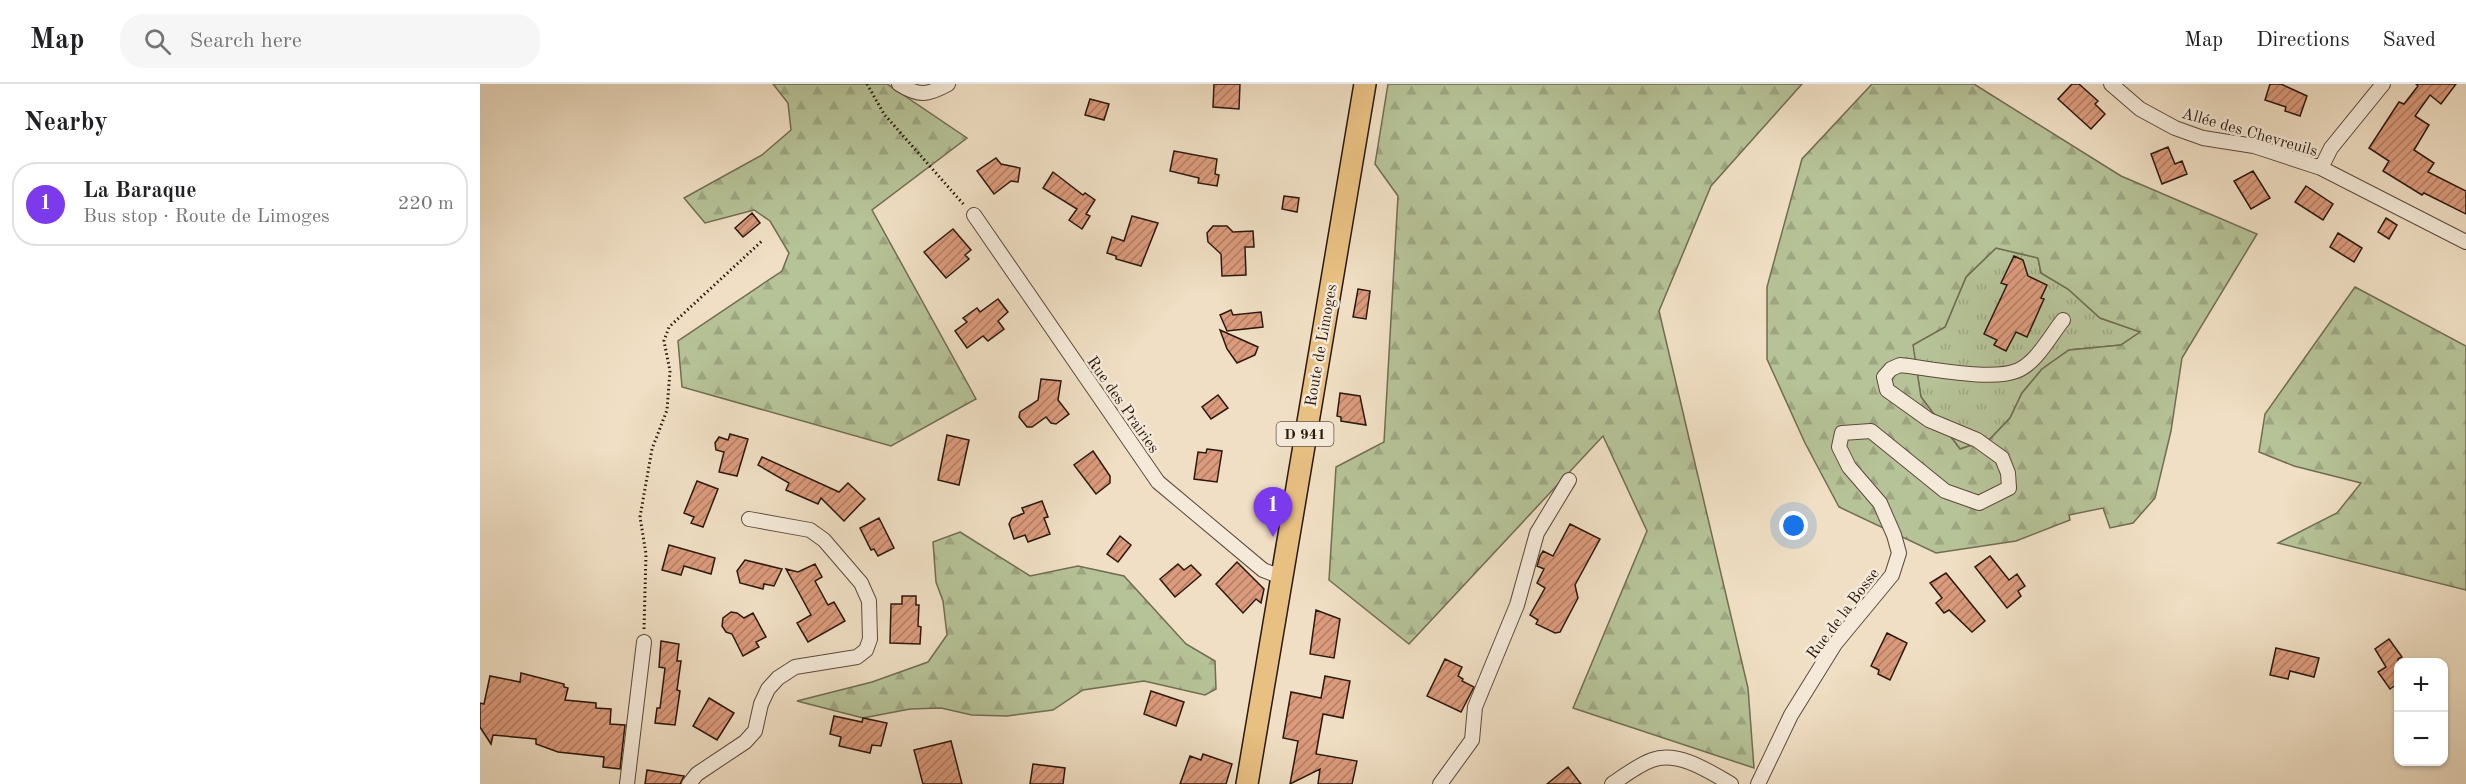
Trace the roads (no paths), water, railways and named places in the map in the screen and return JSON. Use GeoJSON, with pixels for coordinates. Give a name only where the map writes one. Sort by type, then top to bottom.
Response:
{"type":"FeatureCollection","features":[{"type":"Feature","properties":{"kind":"main road","name":"Route de Limoges"},"geometry":{"type":"LineString","coordinates":[[1247,784],[1365,84]]}},
{"type":"Feature","properties":{"kind":"street"},"geometry":{"type":"LineString","coordinates":[[899,84],[910,92],[930,94],[948,84]]}},
{"type":"Feature","properties":{"kind":"street","name":"Allée des Chevreuils"},"geometry":{"type":"LineString","coordinates":[[2111,84],[2140,109],[2175,128],[2203,138],[2254,146],[2321,168],[2466,242]]}},
{"type":"Feature","properties":{"kind":"street","name":"Allée des Chevreuils"},"geometry":{"type":"LineString","coordinates":[[2321,168],[2331,148],[2383,84]]}},
{"type":"Feature","properties":{"kind":"street","name":"Rue des Prairies"},"geometry":{"type":"LineString","coordinates":[[974,215],[1158,482],[1263,570],[1281,577]]}},
{"type":"Feature","properties":{"kind":"street","name":"Rue de la Bosse"},"geometry":{"type":"LineString","coordinates":[[1758,784],[1797,705],[1835,644],[1892,575],[1899,552],[1894,534],[1880,503],[1849,467],[1839,447],[1842,433],[1871,431],[1945,491],[1978,503],[1997,495],[2009,488],[2002,458],[1977,440],[1929,420],[1887,390],[1884,377],[1891,369],[1900,365],[1979,375],[2016,371],[2032,360],[2063,320]]}},
{"type":"Feature","properties":{"kind":"street"},"geometry":{"type":"LineString","coordinates":[[1440,784],[1472,740],[1475,707],[1517,605],[1537,533],[1569,480]]}},
{"type":"Feature","properties":{"kind":"street"},"geometry":{"type":"LineString","coordinates":[[689,784],[697,774],[745,742],[755,731],[761,704],[768,689],[778,678],[795,667],[857,657],[866,650],[870,639],[869,601],[861,583],[824,540],[810,530],[748,519]]}},
{"type":"Feature","properties":{"kind":"street"},"geometry":{"type":"LineString","coordinates":[[627,784],[644,642]]}},
{"type":"Feature","properties":{"kind":"street"},"geometry":{"type":"LineString","coordinates":[[1612,784],[1653,759],[1676,759],[1699,766],[1731,784]]}},
{"type":"Feature","properties":{"kind":"place","name":"La Baraque"},"geometry":{"type":"Point","coordinates":[1273,537]}}]}
